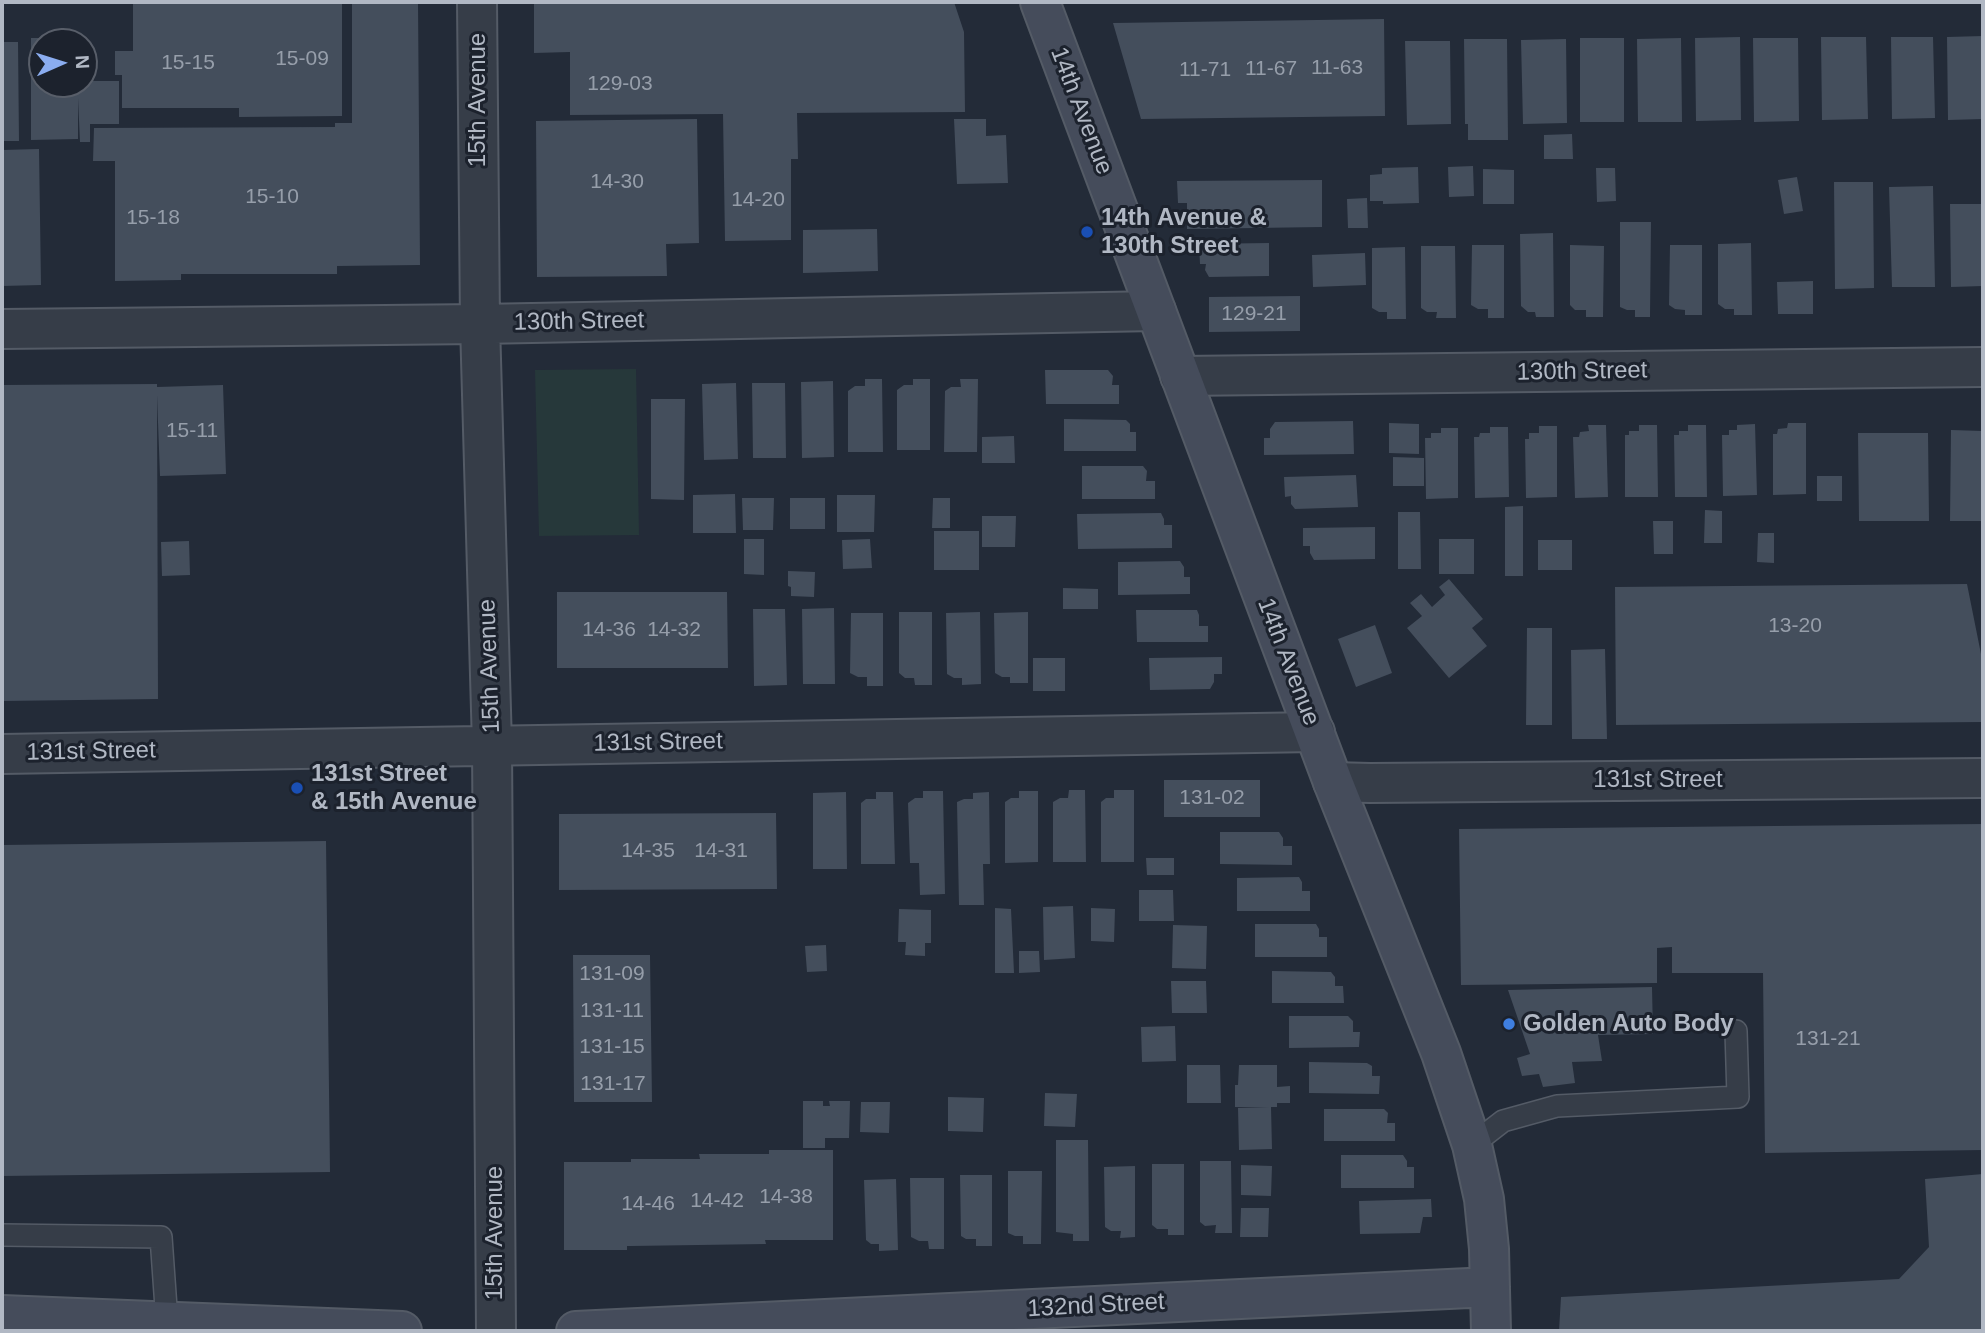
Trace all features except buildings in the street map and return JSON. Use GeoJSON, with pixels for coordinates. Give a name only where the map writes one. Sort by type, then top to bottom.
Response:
{"type":"FeatureCollection","features":[{"type":"Feature","properties":{"kind":"street","name":"15th Avenue"},"geometry":{"type":"LineString","coordinates":[[477,2],[480,324],[492,745],[496,1331]]}},
{"type":"Feature","properties":{"kind":"street","name":"14th Avenue"},"geometry":{"type":"LineString","coordinates":[[1040,2],[1333,782],[1441,1053],[1472,1145],[1484,1199],[1489,1249],[1490,1331]]}},
{"type":"Feature","properties":{"kind":"street","name":"130th Street"},"geometry":{"type":"LineString","coordinates":[[2,329],[480,324],[1156,311]]}},
{"type":"Feature","properties":{"kind":"street","name":"130th Street"},"geometry":{"type":"LineString","coordinates":[[1180,376],[1983,367]]}},
{"type":"Feature","properties":{"kind":"street","name":"131st Street"},"geometry":{"type":"LineString","coordinates":[[2,754],[1314,732]]}},
{"type":"Feature","properties":{"kind":"street","name":"131st Street"},"geometry":{"type":"LineString","coordinates":[[1333,782],[1983,778]]}},
{"type":"Feature","properties":{"kind":"street","name":"132nd Street"},"geometry":{"type":"LineString","coordinates":[[576,1331],[1077,1319],[1490,1287]]}},
{"type":"Feature","properties":{"kind":"street"},"geometry":{"type":"LineString","coordinates":[[2,1315],[402,1331]]}},
{"type":"Feature","properties":{"kind":"lane"},"geometry":{"type":"LineString","coordinates":[[1472,1145],[1503,1121],[1556,1106],[1738,1097],[1737,1031]]}},
{"type":"Feature","properties":{"kind":"lane"},"geometry":{"type":"LineString","coordinates":[[2,1235],[161,1237],[167,1322]]}},
{"type":"Feature","properties":{"kind":"shaded area"},"geometry":{"type":"Polygon","coordinates":[[[636,369],[639,535],[539,536],[535,370],[636,369]]]}},
{"type":"Feature","properties":{"kind":"place","name":"14th Avenue & 130th Street"},"geometry":{"type":"Point","coordinates":[1087,232]}},
{"type":"Feature","properties":{"kind":"place","name":"131st Street & 15th Avenue"},"geometry":{"type":"Point","coordinates":[297,788]}},
{"type":"Feature","properties":{"kind":"place","name":"Golden Auto Body"},"geometry":{"type":"Point","coordinates":[1509,1024]}}]}
